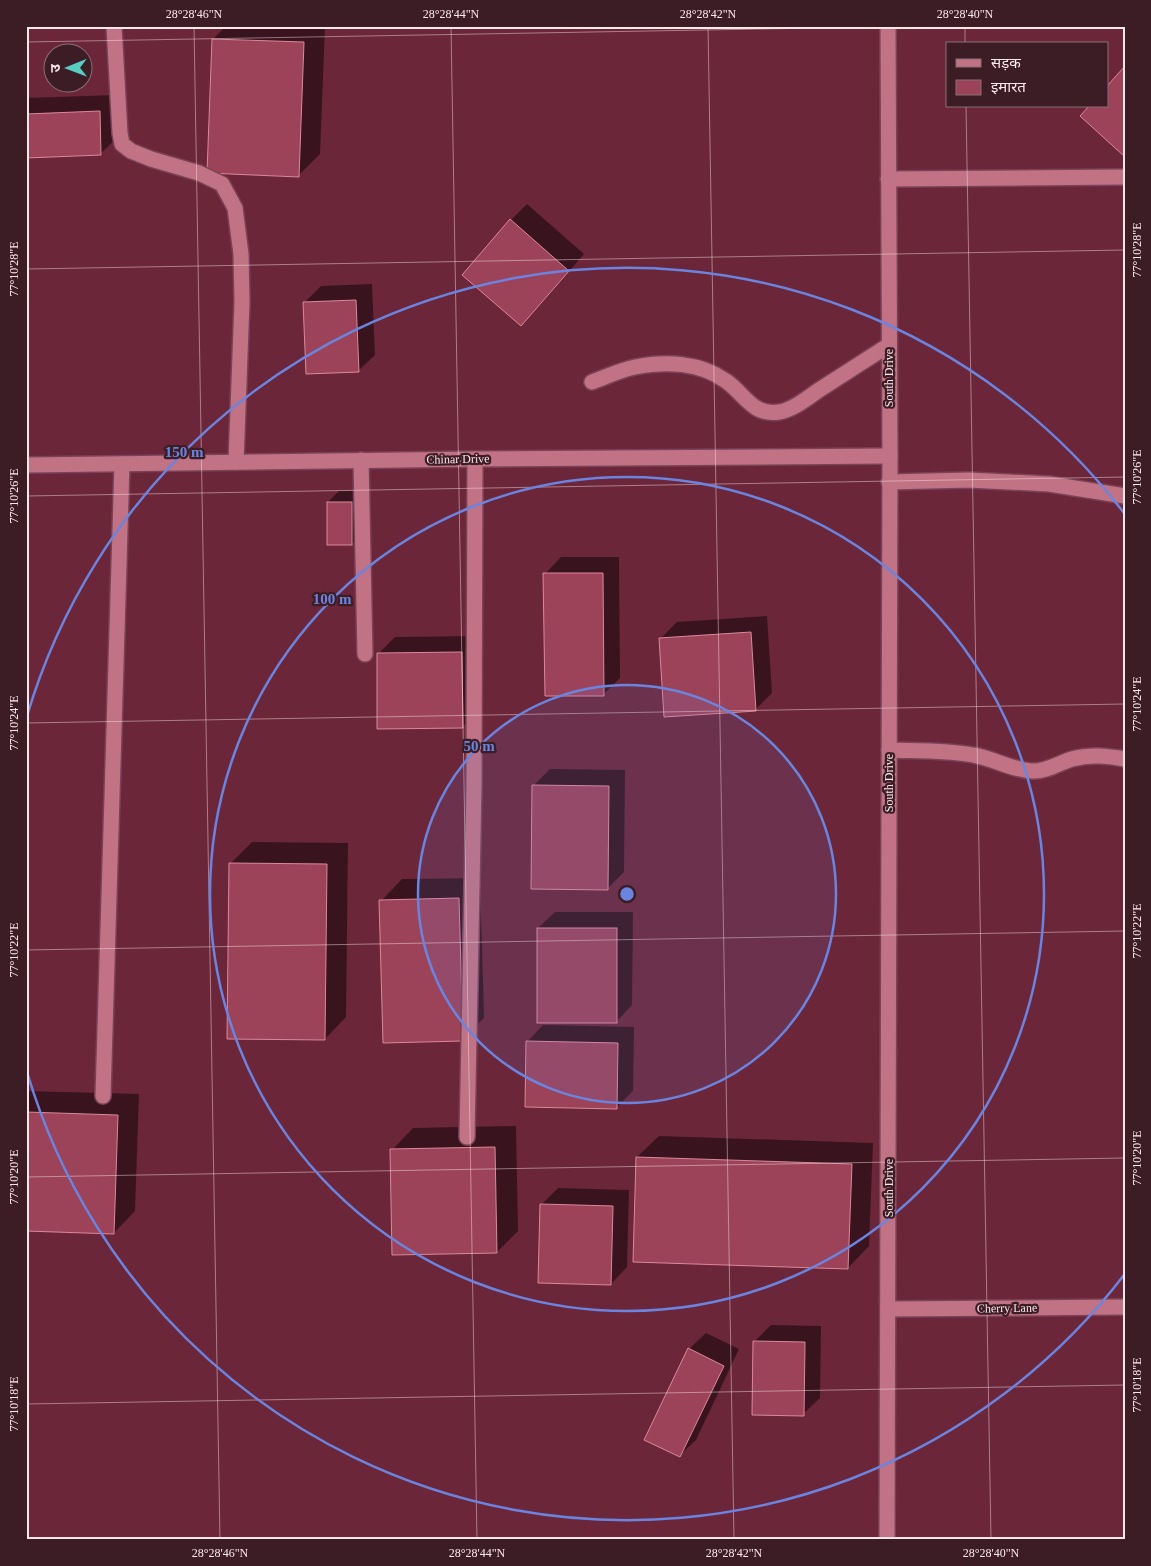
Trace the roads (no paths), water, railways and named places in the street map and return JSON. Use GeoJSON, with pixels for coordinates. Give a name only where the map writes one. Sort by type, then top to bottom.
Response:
{"type":"FeatureCollection","features":[{"type":"Feature","properties":{"kind":"street"},"geometry":{"type":"LineString","coordinates":[[114,26],[122,144],[131,151],[151,159],[199,173],[222,184],[235,208],[241,254],[242,302],[236,462]]}},
{"type":"Feature","properties":{"kind":"street","name":"South Drive"},"geometry":{"type":"LineString","coordinates":[[887,1540],[890,456],[888,26]]}},
{"type":"Feature","properties":{"kind":"street"},"geometry":{"type":"LineString","coordinates":[[888,179],[1125,177]]}},
{"type":"Feature","properties":{"kind":"street"},"geometry":{"type":"LineString","coordinates":[[592,382],[633,367],[658,364],[684,364],[707,371],[726,381],[752,405],[764,412],[781,412],[797,404],[889,345]]}},
{"type":"Feature","properties":{"kind":"street","name":"Chinar Drive"},"geometry":{"type":"LineString","coordinates":[[26,465],[361,460],[890,456]]}},
{"type":"Feature","properties":{"kind":"street"},"geometry":{"type":"LineString","coordinates":[[467,1138],[474,776],[475,459]]}},
{"type":"Feature","properties":{"kind":"street"},"geometry":{"type":"LineString","coordinates":[[361,460],[364,654]]}},
{"type":"Feature","properties":{"kind":"street"},"geometry":{"type":"LineString","coordinates":[[102,1096],[122,464]]}},
{"type":"Feature","properties":{"kind":"street"},"geometry":{"type":"LineString","coordinates":[[889,482],[969,480],[1049,484],[1125,496]]}},
{"type":"Feature","properties":{"kind":"street"},"geometry":{"type":"LineString","coordinates":[[889,750],[976,755],[1018,769],[1032,771],[1045,770],[1072,759],[1088,756],[1104,755],[1125,759]]}},
{"type":"Feature","properties":{"kind":"street","name":"Cherry Lane"},"geometry":{"type":"LineString","coordinates":[[888,1309],[1125,1307]]}}]}
